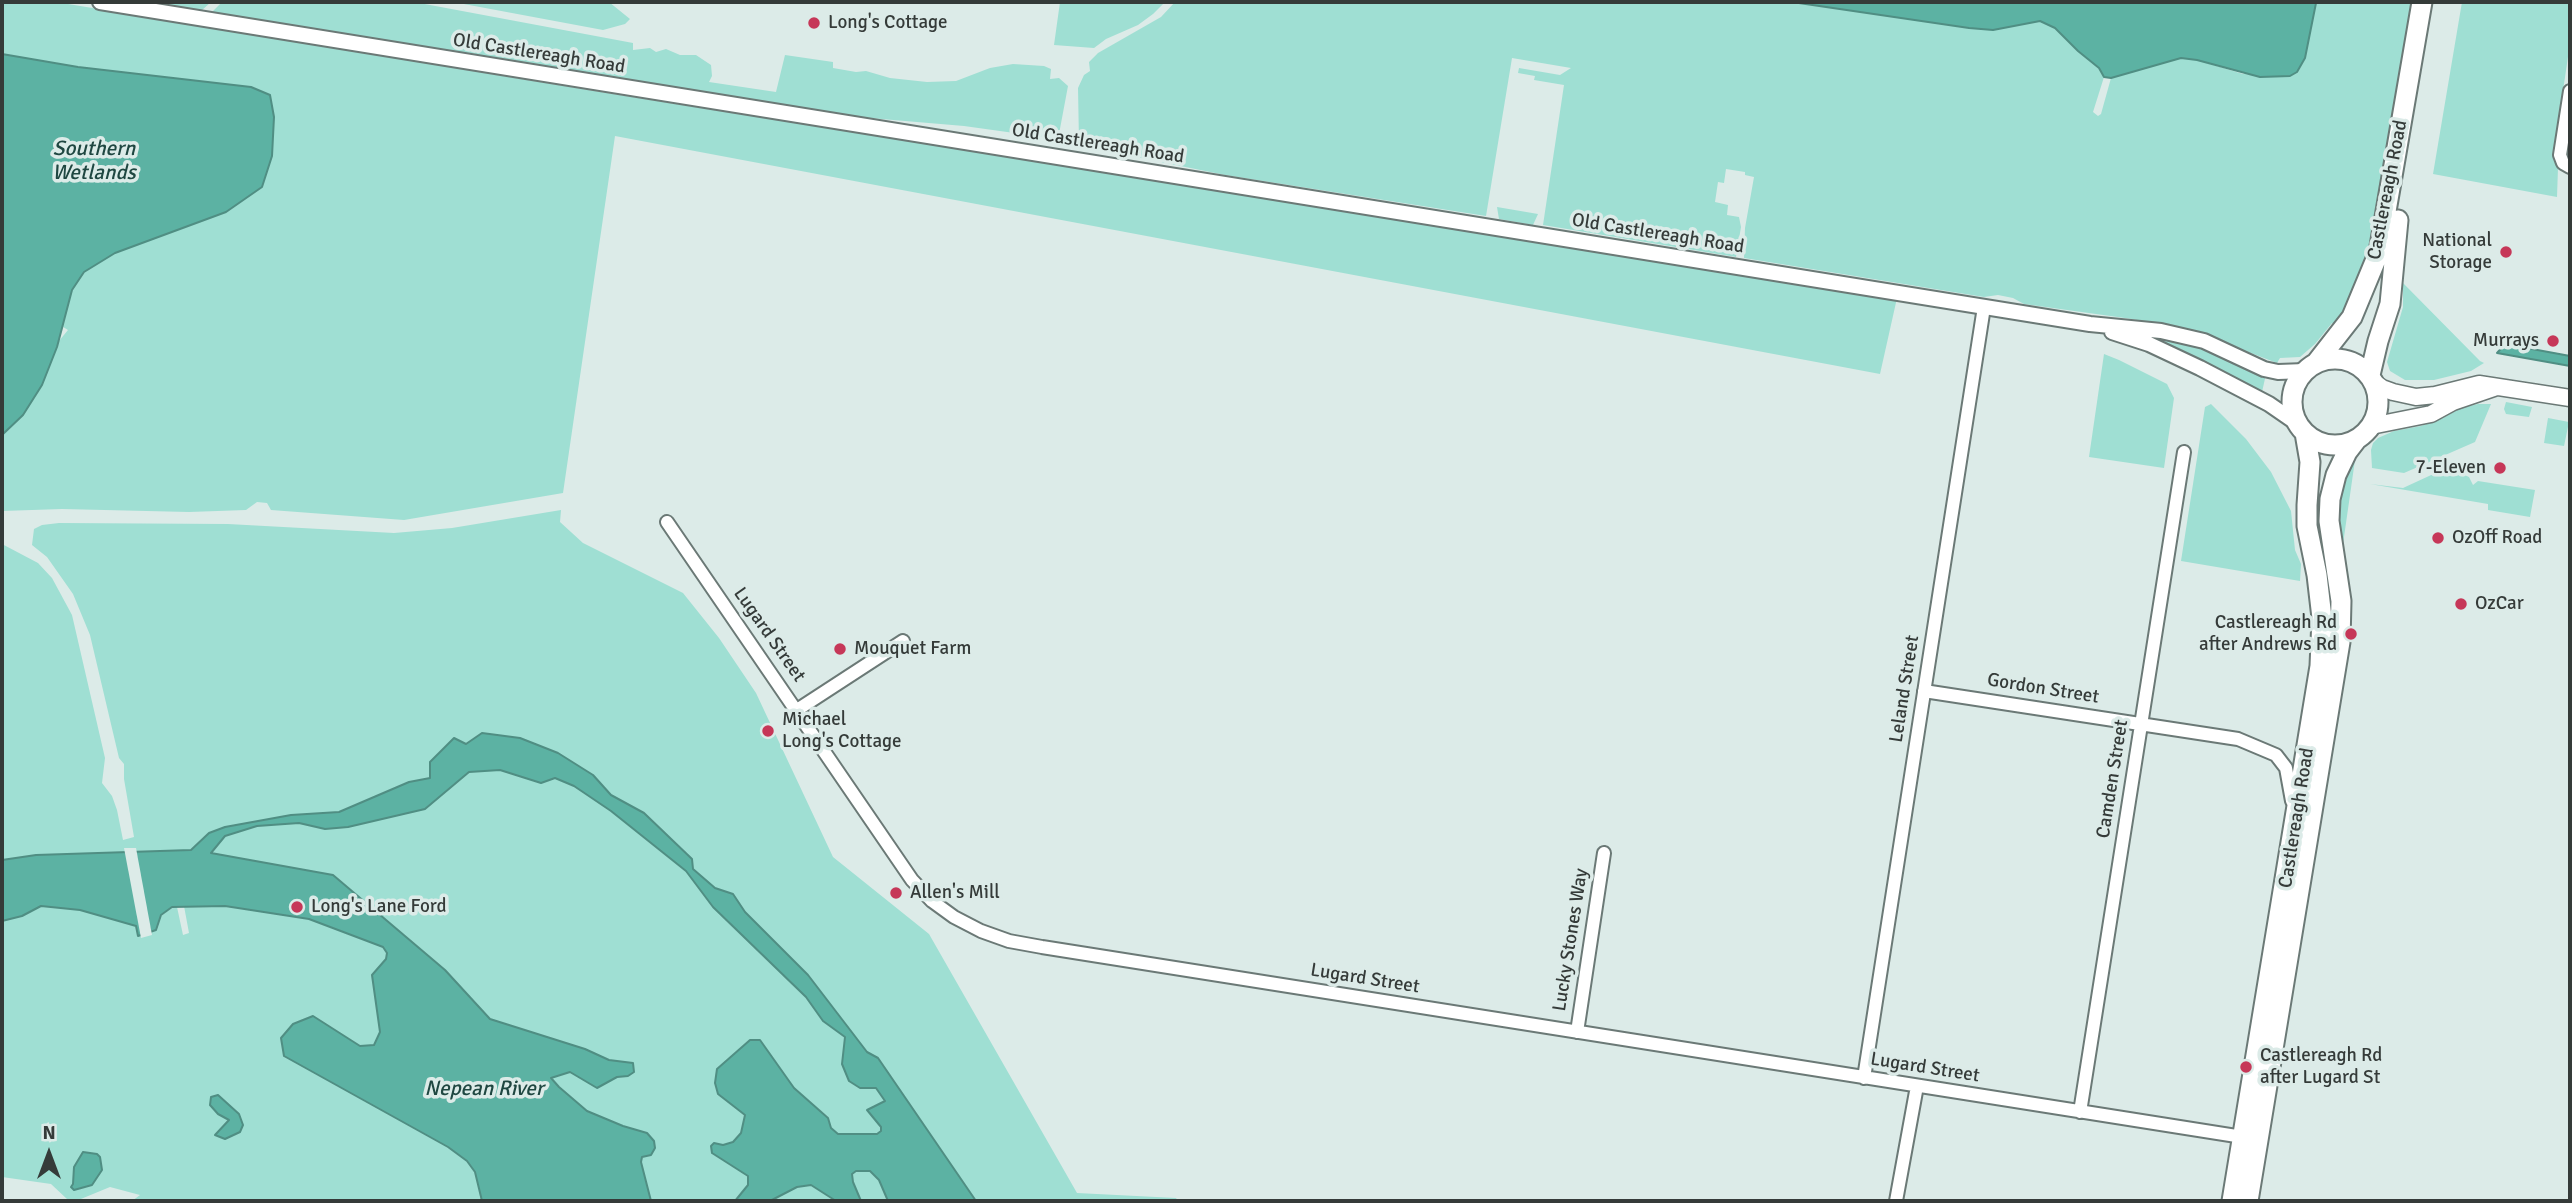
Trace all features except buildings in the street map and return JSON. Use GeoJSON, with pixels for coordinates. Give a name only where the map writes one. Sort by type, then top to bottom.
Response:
{"type":"FeatureCollection","features":[{"type":"Feature","properties":{"kind":"main road","name":"Castlereagh Road"},"geometry":{"type":"LineString","coordinates":[[2310,367],[2352,317],[2379,252],[2422,2]]}},
{"type":"Feature","properties":{"kind":"main road","name":"Castlereagh Road"},"geometry":{"type":"LineString","coordinates":[[2372,379],[2378,341],[2390,304],[2395,239],[2434,2]]}},
{"type":"Feature","properties":{"kind":"main road"},"geometry":{"type":"LineString","coordinates":[[2496,387],[2453,402],[2431,414],[2364,433],[2344,444],[2330,445],[2316,441],[2301,428],[2294,415],[2292,396],[2294,387],[2310,367],[2339,359],[2351,361],[2382,388],[2416,397],[2479,384],[2570,398]]}},
{"type":"Feature","properties":{"kind":"main road"},"geometry":{"type":"LineString","coordinates":[[2364,433],[2379,409],[2372,379]]}},
{"type":"Feature","properties":{"kind":"main road","name":"Castlereagh Road"},"geometry":{"type":"LineString","coordinates":[[2248,1201],[2250,1138],[2317,696],[2322,634],[2319,590],[2307,526],[2310,462],[2301,428]]}},
{"type":"Feature","properties":{"kind":"main road","name":"Castlereagh Road"},"geometry":{"type":"LineString","coordinates":[[2232,1201],[2250,1138],[2340,642],[2340,601],[2329,521],[2330,499],[2336,475],[2347,452],[2364,433]]}},
{"type":"Feature","properties":{"kind":"street","name":"Old Castlereagh Road"},"geometry":{"type":"LineString","coordinates":[[100,2],[2090,324],[2161,331],[2187,336],[2225,350],[2264,369],[2278,372],[2310,367]]}},
{"type":"Feature","properties":{"kind":"street"},"geometry":{"type":"LineString","coordinates":[[2570,91],[2560,155],[2563,163],[2570,167]]}},
{"type":"Feature","properties":{"kind":"street","name":"Leland Street"},"geometry":{"type":"LineString","coordinates":[[1864,1077],[1984,307]]}},
{"type":"Feature","properties":{"kind":"street","name":"Old Castlereagh Road"},"geometry":{"type":"LineString","coordinates":[[2090,324],[2149,344],[2200,368],[2269,404],[2301,428]]}},
{"type":"Feature","properties":{"kind":"street","name":"Camden Street"},"geometry":{"type":"LineString","coordinates":[[2080,1112],[2184,452]]}},
{"type":"Feature","properties":{"kind":"street","name":"Lugard Street"},"geometry":{"type":"LineString","coordinates":[[667,522],[912,880],[932,901],[954,917],[981,931],[1009,941],[1042,947],[2250,1138]]}},
{"type":"Feature","properties":{"kind":"street"},"geometry":{"type":"LineString","coordinates":[[797,710],[904,641]]}},
{"type":"Feature","properties":{"kind":"street","name":"Gordon Street"},"geometry":{"type":"LineString","coordinates":[[1924,691],[2238,739],[2276,755],[2286,768],[2292,794],[2294,838]]}},
{"type":"Feature","properties":{"kind":"street","name":"Lucky Stones Way"},"geometry":{"type":"LineString","coordinates":[[1577,1032],[1604,853]]}},
{"type":"Feature","properties":{"kind":"street"},"geometry":{"type":"LineString","coordinates":[[1896,1201],[1917,1086]]}},
{"type":"Feature","properties":{"kind":"shaded area"},"geometry":{"type":"Polygon","coordinates":[[[2,2],[56,2],[595,91],[1897,298],[1880,374],[615,136],[563,493],[404,520],[271,510],[267,503],[257,502],[246,510],[2,511],[2,326],[35,331],[59,341],[68,330],[47,317],[78,67],[52,62],[2,74],[2,2]]]}},
{"type":"Feature","properties":{"kind":"shaded area"},"geometry":{"type":"Polygon","coordinates":[[[149,2],[211,2],[201,11],[149,2]]]}},
{"type":"Feature","properties":{"kind":"shaded area"},"geometry":{"type":"Polygon","coordinates":[[[222,2],[414,2],[633,43],[633,50],[650,48],[656,52],[666,49],[680,55],[696,55],[711,65],[712,76],[709,82],[776,92],[785,55],[833,62],[833,68],[927,82],[956,81],[990,68],[1013,64],[1044,66],[1051,69],[1050,79],[1059,78],[1068,86],[1059,134],[1043,137],[964,126],[858,117],[211,13],[222,2]]]}},
{"type":"Feature","properties":{"kind":"shaded area"},"geometry":{"type":"Polygon","coordinates":[[[453,2],[609,2],[630,19],[625,24],[603,30],[453,2]]]}},
{"type":"Feature","properties":{"kind":"shaded area"},"geometry":{"type":"Polygon","coordinates":[[[1060,2],[1165,2],[1138,25],[1106,39],[1094,48],[1054,45],[1060,2]]]}},
{"type":"Feature","properties":{"kind":"shaded area"},"geometry":{"type":"Polygon","coordinates":[[[1175,2],[1792,2],[1969,28],[2016,26],[2040,21],[2055,28],[2099,68],[2104,77],[2093,112],[2098,116],[2101,114],[2111,78],[2181,58],[2243,74],[2290,76],[2297,72],[2305,58],[2316,2],[2413,2],[2370,254],[2350,304],[2335,325],[2332,323],[2300,357],[2280,358],[2277,363],[2198,333],[2132,319],[2024,304],[1998,295],[1984,297],[1744,258],[1745,228],[1754,177],[1745,175],[1745,172],[1726,169],[1724,183],[1718,182],[1715,202],[1728,205],[1727,215],[1739,217],[1741,227],[1736,257],[1543,225],[1564,85],[1534,80],[1535,76],[1518,73],[1519,68],[1560,75],[1571,68],[1512,58],[1486,216],[1225,175],[1092,148],[1079,142],[1078,88],[1084,75],[1090,71],[1089,62],[1098,53],[1161,17],[1175,2]]]}},
{"type":"Feature","properties":{"kind":"shaded area"},"geometry":{"type":"Polygon","coordinates":[[[2462,2],[2570,2],[2570,43],[2553,159],[2558,168],[2557,197],[2433,174],[2462,2]]]}},
{"type":"Feature","properties":{"kind":"shaded area"},"geometry":{"type":"Polygon","coordinates":[[[1497,207],[1538,214],[1533,225],[1499,219],[1497,207]]]}},
{"type":"Feature","properties":{"kind":"shaded area"},"geometry":{"type":"Polygon","coordinates":[[[2403,283],[2484,363],[2471,371],[2434,380],[2405,380],[2390,371],[2387,362],[2403,307],[2403,283]]]}},
{"type":"Feature","properties":{"kind":"shaded area"},"geometry":{"type":"Polygon","coordinates":[[[2155,334],[2196,343],[2266,374],[2262,392],[2152,342],[2155,334]]]}},
{"type":"Feature","properties":{"kind":"shaded area"},"geometry":{"type":"Polygon","coordinates":[[[2104,354],[2167,384],[2174,398],[2164,468],[2089,457],[2104,354]]]}},
{"type":"Feature","properties":{"kind":"shaded area"},"geometry":{"type":"Polygon","coordinates":[[[2506,402],[2532,407],[2529,417],[2506,414],[2506,402]]]}},
{"type":"Feature","properties":{"kind":"shaded area"},"geometry":{"type":"Polygon","coordinates":[[[2211,404],[2246,439],[2271,472],[2291,511],[2295,550],[2301,564],[2300,581],[2181,561],[2205,407],[2211,404]]]}},
{"type":"Feature","properties":{"kind":"shaded area"},"geometry":{"type":"Polygon","coordinates":[[[2491,404],[2475,442],[2404,473],[2372,468],[2371,450],[2378,438],[2394,431],[2421,426],[2461,408],[2491,404]]]}},
{"type":"Feature","properties":{"kind":"shaded area"},"geometry":{"type":"Polygon","coordinates":[[[2548,418],[2569,422],[2564,446],[2544,443],[2548,418]]]}},
{"type":"Feature","properties":{"kind":"shaded area"},"geometry":{"type":"Polygon","coordinates":[[[2356,453],[2342,551],[2337,532],[2338,490],[2356,453]]]}},
{"type":"Feature","properties":{"kind":"shaded area"},"geometry":{"type":"Polygon","coordinates":[[[2455,464],[2458,472],[2469,477],[2473,485],[2478,481],[2535,490],[2530,517],[2488,510],[2488,504],[2370,484],[2403,488],[2455,464]]]}},
{"type":"Feature","properties":{"kind":"shaded area"},"geometry":{"type":"Polygon","coordinates":[[[561,510],[560,522],[583,543],[683,593],[719,638],[756,693],[833,857],[929,934],[1077,1193],[1176,1198],[1178,1201],[976,1201],[878,1058],[867,1052],[808,975],[745,912],[733,894],[715,889],[693,869],[692,859],[644,813],[611,795],[593,775],[466,744],[454,738],[438,753],[430,778],[409,782],[339,812],[291,815],[225,827],[209,833],[191,850],[36,855],[2,860],[2,544],[38,563],[52,578],[72,615],[105,758],[102,783],[112,796],[123,840],[134,837],[124,764],[119,758],[90,635],[73,594],[47,557],[32,545],[34,529],[59,523],[228,524],[394,533],[452,528],[561,510]]]}},
{"type":"Feature","properties":{"kind":"shaded area"},"geometry":{"type":"Polygon","coordinates":[[[499,770],[541,783],[555,778],[574,786],[611,811],[686,871],[713,907],[806,997],[823,1021],[846,1037],[842,1064],[860,1088],[876,1088],[886,1101],[873,1106],[881,1131],[877,1134],[838,1134],[831,1128],[828,1117],[794,1088],[776,1063],[750,1040],[717,1069],[718,1094],[745,1114],[741,1133],[733,1142],[723,1145],[714,1143],[712,1153],[748,1176],[748,1185],[735,1201],[651,1201],[641,1162],[647,1133],[587,1111],[551,1078],[570,1072],[597,1088],[617,1077],[628,1076],[634,1072],[633,1063],[609,1060],[585,1049],[490,1019],[445,970],[403,936],[210,853],[225,836],[257,826],[299,823],[325,829],[348,827],[425,809],[469,772],[499,770]]]}},
{"type":"Feature","properties":{"kind":"shaded area"},"geometry":{"type":"Polygon","coordinates":[[[41,906],[80,910],[136,926],[138,935],[172,907],[177,907],[183,935],[189,933],[184,906],[225,906],[309,919],[383,947],[388,953],[386,959],[372,975],[380,1032],[374,1045],[360,1046],[345,1036],[284,1056],[448,1147],[467,1161],[475,1172],[482,1201],[132,1201],[140,1195],[110,1187],[76,1201],[67,1199],[51,1184],[2,1177],[2,921],[22,916],[41,906]]]}},
{"type":"Feature","properties":{"kind":"shaded area"},"geometry":{"type":"Polygon","coordinates":[[[856,1171],[870,1171],[879,1180],[888,1201],[861,1201],[853,1182],[852,1174],[856,1171]]]}},
{"type":"Feature","properties":{"kind":"shaded area"},"geometry":{"type":"Polygon","coordinates":[[[812,1185],[836,1201],[770,1201],[797,1187],[812,1185]]]}},
{"type":"Feature","properties":{"kind":"water"},"geometry":{"type":"Polygon","coordinates":[[[1792,2],[2316,3],[2305,58],[2297,72],[2290,76],[2260,77],[2181,58],[2111,78],[2104,77],[2099,68],[2055,28],[2040,21],[1993,30],[1792,2]]]}},
{"type":"Feature","properties":{"kind":"water","name":"Southern Wetlands"},"geometry":{"type":"Polygon","coordinates":[[[2,54],[78,67],[251,87],[270,95],[274,117],[272,156],[262,187],[226,212],[115,253],[84,272],[72,290],[57,347],[42,385],[23,415],[2,435],[2,54]]]}},
{"type":"Feature","properties":{"kind":"water"},"geometry":{"type":"Polygon","coordinates":[[[2505,344],[2570,356],[2570,366],[2497,353],[2505,344]]]}},
{"type":"Feature","properties":{"kind":"water","name":"Nepean River"},"geometry":{"type":"Polygon","coordinates":[[[482,733],[520,738],[558,753],[593,775],[611,795],[644,813],[692,859],[693,869],[715,888],[733,894],[745,912],[808,975],[867,1052],[878,1058],[976,1201],[888,1201],[879,1180],[870,1171],[856,1171],[852,1174],[853,1182],[861,1201],[836,1201],[811,1185],[797,1187],[770,1201],[735,1201],[748,1185],[748,1176],[712,1153],[711,1146],[714,1143],[723,1145],[733,1142],[741,1133],[745,1115],[718,1094],[715,1083],[717,1069],[750,1040],[760,1040],[794,1088],[828,1118],[831,1128],[838,1134],[877,1134],[881,1127],[867,1110],[885,1101],[876,1088],[860,1088],[849,1081],[842,1064],[845,1037],[823,1021],[806,997],[713,907],[686,871],[611,811],[574,786],[555,778],[541,783],[500,770],[469,772],[425,809],[348,827],[325,829],[299,823],[257,826],[225,836],[211,853],[333,875],[445,970],[490,1019],[585,1049],[609,1060],[633,1063],[634,1072],[628,1076],[617,1077],[597,1088],[570,1072],[551,1078],[587,1111],[647,1133],[654,1141],[655,1148],[651,1155],[642,1157],[641,1162],[651,1201],[482,1201],[475,1172],[467,1161],[448,1147],[284,1056],[281,1038],[293,1024],[313,1016],[360,1046],[374,1045],[380,1032],[372,975],[386,959],[387,953],[383,947],[309,919],[225,906],[172,907],[161,915],[156,930],[138,936],[136,926],[80,910],[41,906],[22,916],[2,921],[2,860],[36,855],[191,850],[209,833],[225,827],[291,815],[339,812],[409,782],[430,778],[430,762],[454,738],[466,744],[482,733]]]}},
{"type":"Feature","properties":{"kind":"water"},"geometry":{"type":"Polygon","coordinates":[[[218,1095],[239,1114],[243,1125],[240,1132],[225,1139],[215,1135],[229,1120],[218,1114],[210,1105],[211,1097],[218,1095]]]}},
{"type":"Feature","properties":{"kind":"water"},"geometry":{"type":"Polygon","coordinates":[[[83,1152],[97,1154],[102,1170],[92,1185],[74,1190],[71,1187],[74,1167],[83,1152]]]}},
{"type":"Feature","properties":{"kind":"pier"},"geometry":{"type":"Polygon","coordinates":[[[124,848],[136,848],[152,935],[141,938],[124,848]]]}},
{"type":"Feature","properties":{"kind":"place","name":"Long's Cottage"},"geometry":{"type":"Point","coordinates":[814,23]}},
{"type":"Feature","properties":{"kind":"place","name":"National Storage"},"geometry":{"type":"Point","coordinates":[2506,252]}},
{"type":"Feature","properties":{"kind":"place","name":"Murrays"},"geometry":{"type":"Point","coordinates":[2553,341]}},
{"type":"Feature","properties":{"kind":"place","name":"7-Eleven"},"geometry":{"type":"Point","coordinates":[2500,468]}},
{"type":"Feature","properties":{"kind":"place","name":"OzOff Road"},"geometry":{"type":"Point","coordinates":[2438,538]}},
{"type":"Feature","properties":{"kind":"place","name":"OzCar"},"geometry":{"type":"Point","coordinates":[2461,604]}},
{"type":"Feature","properties":{"kind":"place","name":"Castlereagh Rd after Andrews Rd"},"geometry":{"type":"Point","coordinates":[2351,634]}},
{"type":"Feature","properties":{"kind":"place","name":"Mouquet Farm"},"geometry":{"type":"Point","coordinates":[840,649]}},
{"type":"Feature","properties":{"kind":"place","name":"Michael Long's Cottage"},"geometry":{"type":"Point","coordinates":[768,731]}},
{"type":"Feature","properties":{"kind":"place","name":"Allen's Mill"},"geometry":{"type":"Point","coordinates":[896,893]}},
{"type":"Feature","properties":{"kind":"place","name":"Long's Lane Ford"},"geometry":{"type":"Point","coordinates":[297,907]}},
{"type":"Feature","properties":{"kind":"place","name":"Castlereagh Rd after Lugard St"},"geometry":{"type":"Point","coordinates":[2246,1067]}}]}
